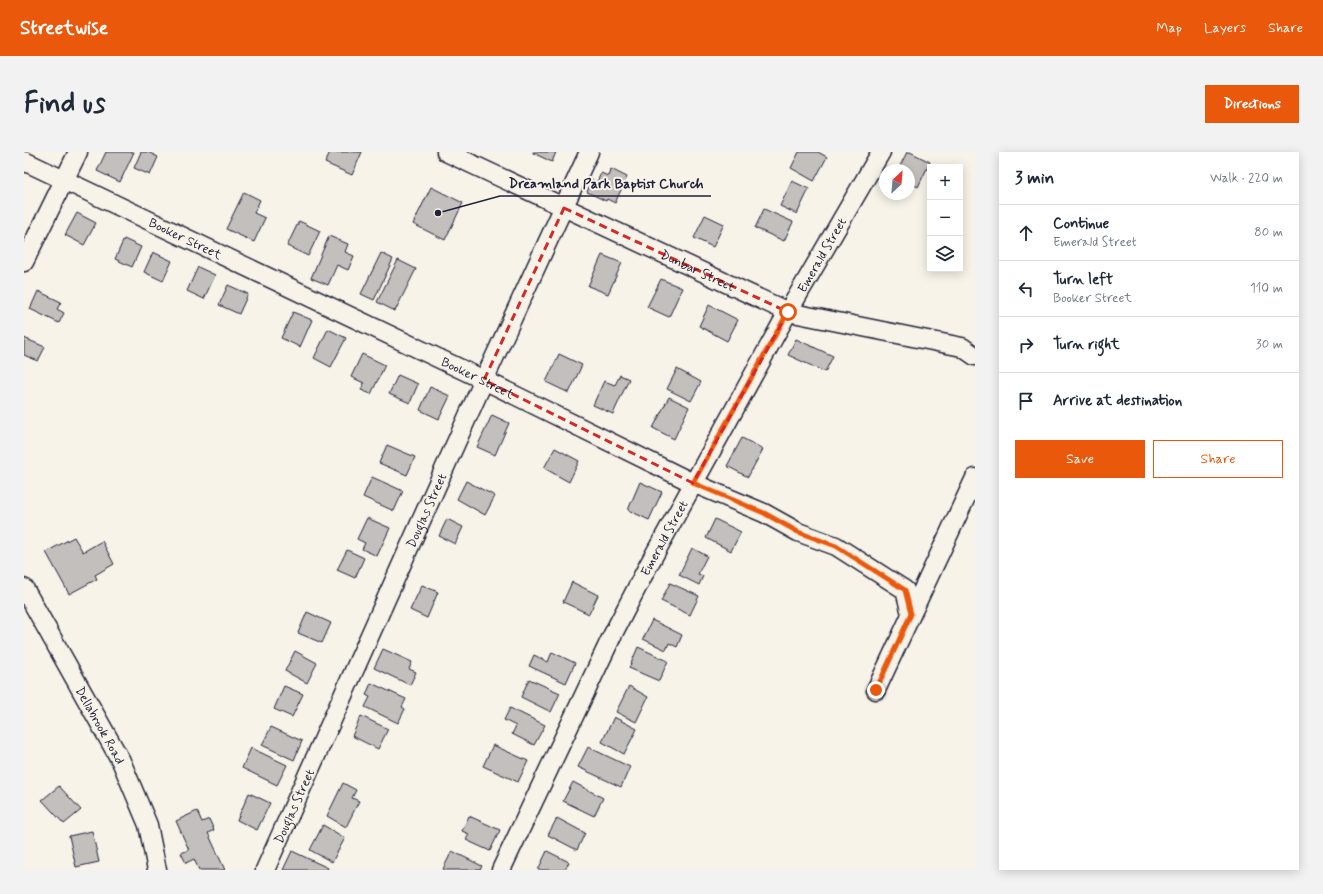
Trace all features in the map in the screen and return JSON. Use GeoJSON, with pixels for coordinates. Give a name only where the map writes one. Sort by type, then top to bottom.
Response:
{"type":"FeatureCollection","features":[{"type":"Feature","properties":{"kind":"street"},"geometry":{"type":"LineString","coordinates":[[24,262],[78,152]]}},
{"type":"Feature","properties":{"kind":"street","name":"Dunbar Street"},"geometry":{"type":"LineString","coordinates":[[446,152],[788,312],[969,351]]}},
{"type":"Feature","properties":{"kind":"street","name":"Douglas Street"},"geometry":{"type":"LineString","coordinates":[[264,870],[484,380],[589,152]]}},
{"type":"Feature","properties":{"kind":"street","name":"Emerald Street"},"geometry":{"type":"LineString","coordinates":[[501,870],[613,634],[648,566],[788,312],[881,152]]}},
{"type":"Feature","properties":{"kind":"street","name":"Booker Street"},"geometry":{"type":"LineString","coordinates":[[24,161],[65,179],[484,380],[693,483],[764,513],[798,532],[836,546],[905,590],[911,614]]}},
{"type":"Feature","properties":{"kind":"street"},"geometry":{"type":"LineString","coordinates":[[876,690],[975,478]]}},
{"type":"Feature","properties":{"kind":"street","name":"Dellabrook Road"},"geometry":{"type":"LineString","coordinates":[[24,588],[121,761],[148,825],[157,870]]}},
{"type":"Feature","properties":{"kind":"highlighted area"},"geometry":{"type":"Polygon","coordinates":[[[564,208],[788,312],[693,483],[484,380],[564,208]]]}},
{"type":"Feature","properties":{"kind":"building"},"geometry":{"type":"Polygon","coordinates":[[[106,152],[134,152],[120,182],[97,171],[106,152]]]}},
{"type":"Feature","properties":{"kind":"building"},"geometry":{"type":"Polygon","coordinates":[[[141,152],[148,152],[158,157],[150,175],[134,168],[141,152]]]}},
{"type":"Feature","properties":{"kind":"building"},"geometry":{"type":"Polygon","coordinates":[[[330,152],[362,152],[352,175],[325,163],[330,152]]]}},
{"type":"Feature","properties":{"kind":"building"},"geometry":{"type":"Polygon","coordinates":[[[533,152],[556,152],[552,162],[533,152]]]}},
{"type":"Feature","properties":{"kind":"building"},"geometry":{"type":"Polygon","coordinates":[[[799,152],[818,152],[827,157],[814,181],[791,168],[799,152]]]}},
{"type":"Feature","properties":{"kind":"building"},"geometry":{"type":"Polygon","coordinates":[[[907,152],[930,162],[927,164],[927,168],[918,187],[915,185],[915,164],[901,164],[907,152]]]}},
{"type":"Feature","properties":{"kind":"building"},"geometry":{"type":"Polygon","coordinates":[[[611,169],[627,177],[615,203],[607,199],[606,201],[587,192],[592,180],[597,182],[601,173],[608,176],[611,169]]]}},
{"type":"Feature","properties":{"kind":"building"},"geometry":{"type":"Polygon","coordinates":[[[792,181],[809,189],[797,214],[780,206],[792,181]]]}},
{"type":"Feature","properties":{"kind":"building"},"geometry":{"type":"Polygon","coordinates":[[[431,187],[463,203],[445,240],[413,224],[431,187]]]}},
{"type":"Feature","properties":{"kind":"building"},"geometry":{"type":"Polygon","coordinates":[[[244,192],[260,200],[254,213],[265,218],[254,242],[226,229],[244,192]]]}},
{"type":"Feature","properties":{"kind":"building"},"geometry":{"type":"Polygon","coordinates":[[[764,209],[793,222],[784,241],[755,228],[764,209]]]}},
{"type":"Feature","properties":{"kind":"building"},"geometry":{"type":"Polygon","coordinates":[[[77,213],[96,223],[84,245],[65,235],[77,213]]]}},
{"type":"Feature","properties":{"kind":"building"},"geometry":{"type":"Polygon","coordinates":[[[705,215],[724,224],[713,247],[694,238],[705,215]]]}},
{"type":"Feature","properties":{"kind":"building"},"geometry":{"type":"Polygon","coordinates":[[[299,221],[320,231],[308,256],[287,246],[299,221]]]}},
{"type":"Feature","properties":{"kind":"building"},"geometry":{"type":"Polygon","coordinates":[[[329,236],[348,244],[345,252],[354,256],[348,270],[337,265],[328,285],[311,278],[329,236]]]}},
{"type":"Feature","properties":{"kind":"building"},"geometry":{"type":"Polygon","coordinates":[[[124,239],[141,247],[132,267],[115,259],[124,239]]]}},
{"type":"Feature","properties":{"kind":"building"},"geometry":{"type":"Polygon","coordinates":[[[153,252],[172,261],[163,281],[144,272],[153,252]]]}},
{"type":"Feature","properties":{"kind":"building"},"geometry":{"type":"Polygon","coordinates":[[[381,253],[393,259],[374,300],[361,294],[381,253]]]}},
{"type":"Feature","properties":{"kind":"building"},"geometry":{"type":"Polygon","coordinates":[[[602,255],[622,263],[608,294],[588,286],[602,255]]]}},
{"type":"Feature","properties":{"kind":"building"},"geometry":{"type":"Polygon","coordinates":[[[398,260],[416,269],[395,311],[377,302],[398,260]]]}},
{"type":"Feature","properties":{"kind":"building"},"geometry":{"type":"Polygon","coordinates":[[[198,267],[215,275],[204,299],[187,291],[198,267]]]}},
{"type":"Feature","properties":{"kind":"building"},"geometry":{"type":"Polygon","coordinates":[[[661,279],[682,288],[669,317],[647,307],[661,279]]]}},
{"type":"Feature","properties":{"kind":"building"},"geometry":{"type":"Polygon","coordinates":[[[228,285],[248,294],[239,314],[219,305],[228,285]]]}},
{"type":"Feature","properties":{"kind":"building"},"geometry":{"type":"Polygon","coordinates":[[[38,291],[61,302],[57,309],[64,313],[59,323],[30,309],[38,291]]]}},
{"type":"Feature","properties":{"kind":"building"},"geometry":{"type":"Polygon","coordinates":[[[709,305],[738,320],[727,341],[699,326],[709,305]]]}},
{"type":"Feature","properties":{"kind":"building"},"geometry":{"type":"Polygon","coordinates":[[[293,312],[312,320],[300,347],[281,338],[293,312]]]}},
{"type":"Feature","properties":{"kind":"building"},"geometry":{"type":"Polygon","coordinates":[[[328,329],[346,338],[331,367],[314,358],[328,329]]]}},
{"type":"Feature","properties":{"kind":"building"},"geometry":{"type":"Polygon","coordinates":[[[24,338],[45,347],[38,361],[24,355],[24,338]]]}},
{"type":"Feature","properties":{"kind":"building"},"geometry":{"type":"Polygon","coordinates":[[[796,339],[833,356],[825,372],[788,355],[796,339]]]}},
{"type":"Feature","properties":{"kind":"building"},"geometry":{"type":"Polygon","coordinates":[[[362,354],[385,365],[371,394],[361,390],[364,383],[351,377],[362,354]]]}},
{"type":"Feature","properties":{"kind":"building"},"geometry":{"type":"Polygon","coordinates":[[[559,354],[582,365],[569,393],[546,382],[559,354]]]}},
{"type":"Feature","properties":{"kind":"building"},"geometry":{"type":"Polygon","coordinates":[[[677,369],[701,382],[691,401],[667,389],[677,369]]]}},
{"type":"Feature","properties":{"kind":"building"},"geometry":{"type":"Polygon","coordinates":[[[398,375],[418,384],[410,403],[389,394],[398,375]]]}},
{"type":"Feature","properties":{"kind":"building"},"geometry":{"type":"Polygon","coordinates":[[[620,375],[629,379],[613,414],[593,405],[604,381],[615,385],[620,375]]]}},
{"type":"Feature","properties":{"kind":"building"},"geometry":{"type":"Polygon","coordinates":[[[430,387],[450,396],[439,419],[420,410],[430,387]]]}},
{"type":"Feature","properties":{"kind":"building"},"geometry":{"type":"Polygon","coordinates":[[[669,397],[689,407],[674,439],[653,428],[669,397]]]}},
{"type":"Feature","properties":{"kind":"building"},"geometry":{"type":"Polygon","coordinates":[[[492,415],[509,423],[495,455],[477,447],[492,415]]]}},
{"type":"Feature","properties":{"kind":"building"},"geometry":{"type":"Polygon","coordinates":[[[742,438],[763,449],[748,477],[727,466],[742,438]]]}},
{"type":"Feature","properties":{"kind":"building"},"geometry":{"type":"Polygon","coordinates":[[[387,445],[415,457],[407,475],[379,463],[387,445]]]}},
{"type":"Feature","properties":{"kind":"building"},"geometry":{"type":"Polygon","coordinates":[[[555,448],[579,461],[569,482],[544,468],[555,448]]]}},
{"type":"Feature","properties":{"kind":"building"},"geometry":{"type":"Polygon","coordinates":[[[372,477],[403,491],[394,511],[363,497],[372,477]]]}},
{"type":"Feature","properties":{"kind":"building"},"geometry":{"type":"Polygon","coordinates":[[[466,481],[495,496],[485,515],[457,499],[466,481]]]}},
{"type":"Feature","properties":{"kind":"building"},"geometry":{"type":"Polygon","coordinates":[[[640,482],[662,492],[649,520],[628,510],[640,482]]]}},
{"type":"Feature","properties":{"kind":"building"},"geometry":{"type":"Polygon","coordinates":[[[367,518],[390,528],[377,556],[362,549],[365,543],[357,539],[367,518]]]}},
{"type":"Feature","properties":{"kind":"building"},"geometry":{"type":"Polygon","coordinates":[[[447,519],[463,527],[455,544],[439,536],[447,519]]]}},
{"type":"Feature","properties":{"kind":"building"},"geometry":{"type":"Polygon","coordinates":[[[715,519],[741,532],[731,551],[706,538],[715,519]]]}},
{"type":"Feature","properties":{"kind":"building"},"geometry":{"type":"Polygon","coordinates":[[[74,537],[83,552],[102,541],[114,564],[95,575],[97,579],[69,594],[46,552],[74,537]]]}},
{"type":"Feature","properties":{"kind":"building"},"geometry":{"type":"Polygon","coordinates":[[[692,548],[707,556],[698,574],[703,576],[699,585],[679,575],[692,548]]]}},
{"type":"Feature","properties":{"kind":"building"},"geometry":{"type":"Polygon","coordinates":[[[347,550],[364,558],[355,578],[337,570],[347,550]]]}},
{"type":"Feature","properties":{"kind":"building"},"geometry":{"type":"Polygon","coordinates":[[[572,582],[598,595],[589,614],[563,602],[572,582]]]}},
{"type":"Feature","properties":{"kind":"building"},"geometry":{"type":"Polygon","coordinates":[[[670,583],[699,596],[690,615],[661,601],[670,583]]]}},
{"type":"Feature","properties":{"kind":"building"},"geometry":{"type":"Polygon","coordinates":[[[422,585],[438,592],[427,618],[410,610],[422,585]]]}},
{"type":"Feature","properties":{"kind":"building"},"geometry":{"type":"Polygon","coordinates":[[[307,612],[331,623],[322,643],[298,633],[307,612]]]}},
{"type":"Feature","properties":{"kind":"building"},"geometry":{"type":"Polygon","coordinates":[[[652,620],[682,635],[677,647],[669,643],[666,650],[643,639],[652,620]]]}},
{"type":"Feature","properties":{"kind":"building"},"geometry":{"type":"Polygon","coordinates":[[[638,647],[668,661],[659,681],[629,668],[638,647]]]}},
{"type":"Feature","properties":{"kind":"building"},"geometry":{"type":"Polygon","coordinates":[[[383,649],[412,662],[409,669],[416,672],[410,685],[374,668],[383,649]]]}},
{"type":"Feature","properties":{"kind":"building"},"geometry":{"type":"Polygon","coordinates":[[[295,651],[317,663],[307,683],[285,671],[295,651]]]}},
{"type":"Feature","properties":{"kind":"building"},"geometry":{"type":"Polygon","coordinates":[[[552,652],[575,663],[566,683],[529,666],[534,655],[548,662],[552,652]]]}},
{"type":"Feature","properties":{"kind":"building"},"geometry":{"type":"Polygon","coordinates":[[[529,679],[560,693],[551,712],[521,697],[529,679]]]}},
{"type":"Feature","properties":{"kind":"building"},"geometry":{"type":"Polygon","coordinates":[[[371,683],[406,699],[402,707],[405,709],[398,723],[365,707],[370,697],[366,695],[371,683]]]}},
{"type":"Feature","properties":{"kind":"building"},"geometry":{"type":"Polygon","coordinates":[[[284,686],[303,694],[292,717],[274,709],[284,686]]]}},
{"type":"Feature","properties":{"kind":"building"},"geometry":{"type":"Polygon","coordinates":[[[629,686],[648,697],[636,722],[616,712],[629,686]]]}},
{"type":"Feature","properties":{"kind":"building"},"geometry":{"type":"Polygon","coordinates":[[[510,708],[545,725],[534,745],[512,734],[516,726],[504,720],[510,708]]]}},
{"type":"Feature","properties":{"kind":"building"},"geometry":{"type":"Polygon","coordinates":[[[361,716],[388,729],[378,749],[352,736],[361,716]]]}},
{"type":"Feature","properties":{"kind":"building"},"geometry":{"type":"Polygon","coordinates":[[[614,717],[637,729],[624,754],[602,742],[614,717]]]}},
{"type":"Feature","properties":{"kind":"building"},"geometry":{"type":"Polygon","coordinates":[[[271,727],[302,741],[294,760],[262,745],[271,727]]]}},
{"type":"Feature","properties":{"kind":"building"},"geometry":{"type":"Polygon","coordinates":[[[493,745],[528,761],[518,782],[483,766],[493,745]]]}},
{"type":"Feature","properties":{"kind":"building"},"geometry":{"type":"Polygon","coordinates":[[[588,747],[630,767],[621,787],[578,767],[588,747]]]}},
{"type":"Feature","properties":{"kind":"building"},"geometry":{"type":"Polygon","coordinates":[[[251,748],[287,765],[277,785],[242,768],[251,748]]]}},
{"type":"Feature","properties":{"kind":"building"},"geometry":{"type":"Polygon","coordinates":[[[573,782],[603,798],[594,816],[563,801],[573,782]]]}},
{"type":"Feature","properties":{"kind":"building"},"geometry":{"type":"Polygon","coordinates":[[[343,783],[356,790],[352,798],[359,801],[346,827],[327,816],[343,783]]]}},
{"type":"Feature","properties":{"kind":"building"},"geometry":{"type":"Polygon","coordinates":[[[59,786],[81,810],[64,824],[42,800],[59,786]]]}},
{"type":"Feature","properties":{"kind":"building"},"geometry":{"type":"Polygon","coordinates":[[[249,793],[270,803],[257,830],[237,820],[249,793]]]}},
{"type":"Feature","properties":{"kind":"building"},"geometry":{"type":"Polygon","coordinates":[[[197,811],[202,822],[209,819],[214,830],[208,833],[225,870],[199,870],[194,859],[186,863],[181,853],[189,850],[176,821],[197,811]]]}},
{"type":"Feature","properties":{"kind":"building"},"geometry":{"type":"Polygon","coordinates":[[[469,816],[500,830],[490,851],[466,840],[469,834],[462,831],[469,816]]]}},
{"type":"Feature","properties":{"kind":"building"},"geometry":{"type":"Polygon","coordinates":[[[557,818],[585,833],[577,850],[548,835],[557,818]]]}},
{"type":"Feature","properties":{"kind":"building"},"geometry":{"type":"Polygon","coordinates":[[[323,825],[345,838],[332,862],[310,850],[323,825]]]}},
{"type":"Feature","properties":{"kind":"building"},"geometry":{"type":"Polygon","coordinates":[[[92,831],[99,862],[76,867],[69,836],[92,831]]]}},
{"type":"Feature","properties":{"kind":"building"},"geometry":{"type":"Polygon","coordinates":[[[292,851],[328,868],[327,870],[283,870],[292,851]]]}},
{"type":"Feature","properties":{"kind":"building"},"geometry":{"type":"Polygon","coordinates":[[[452,851],[482,866],[480,870],[443,869],[452,851]]]}},
{"type":"Feature","properties":{"kind":"building"},"geometry":{"type":"Polygon","coordinates":[[[547,851],[569,862],[565,870],[538,870],[547,851]]]}},
{"type":"Feature","properties":{"kind":"place","name":"Dreamland Park Baptist Church"},"geometry":{"type":"Point","coordinates":[438,213]}},
{"type":"Feature","properties":{"kind":"route"},"geometry":{"type":"LineString","coordinates":[[788,312],[693,483],[764,513],[798,532],[836,546],[905,590],[911,614],[876,690]]}}]}
